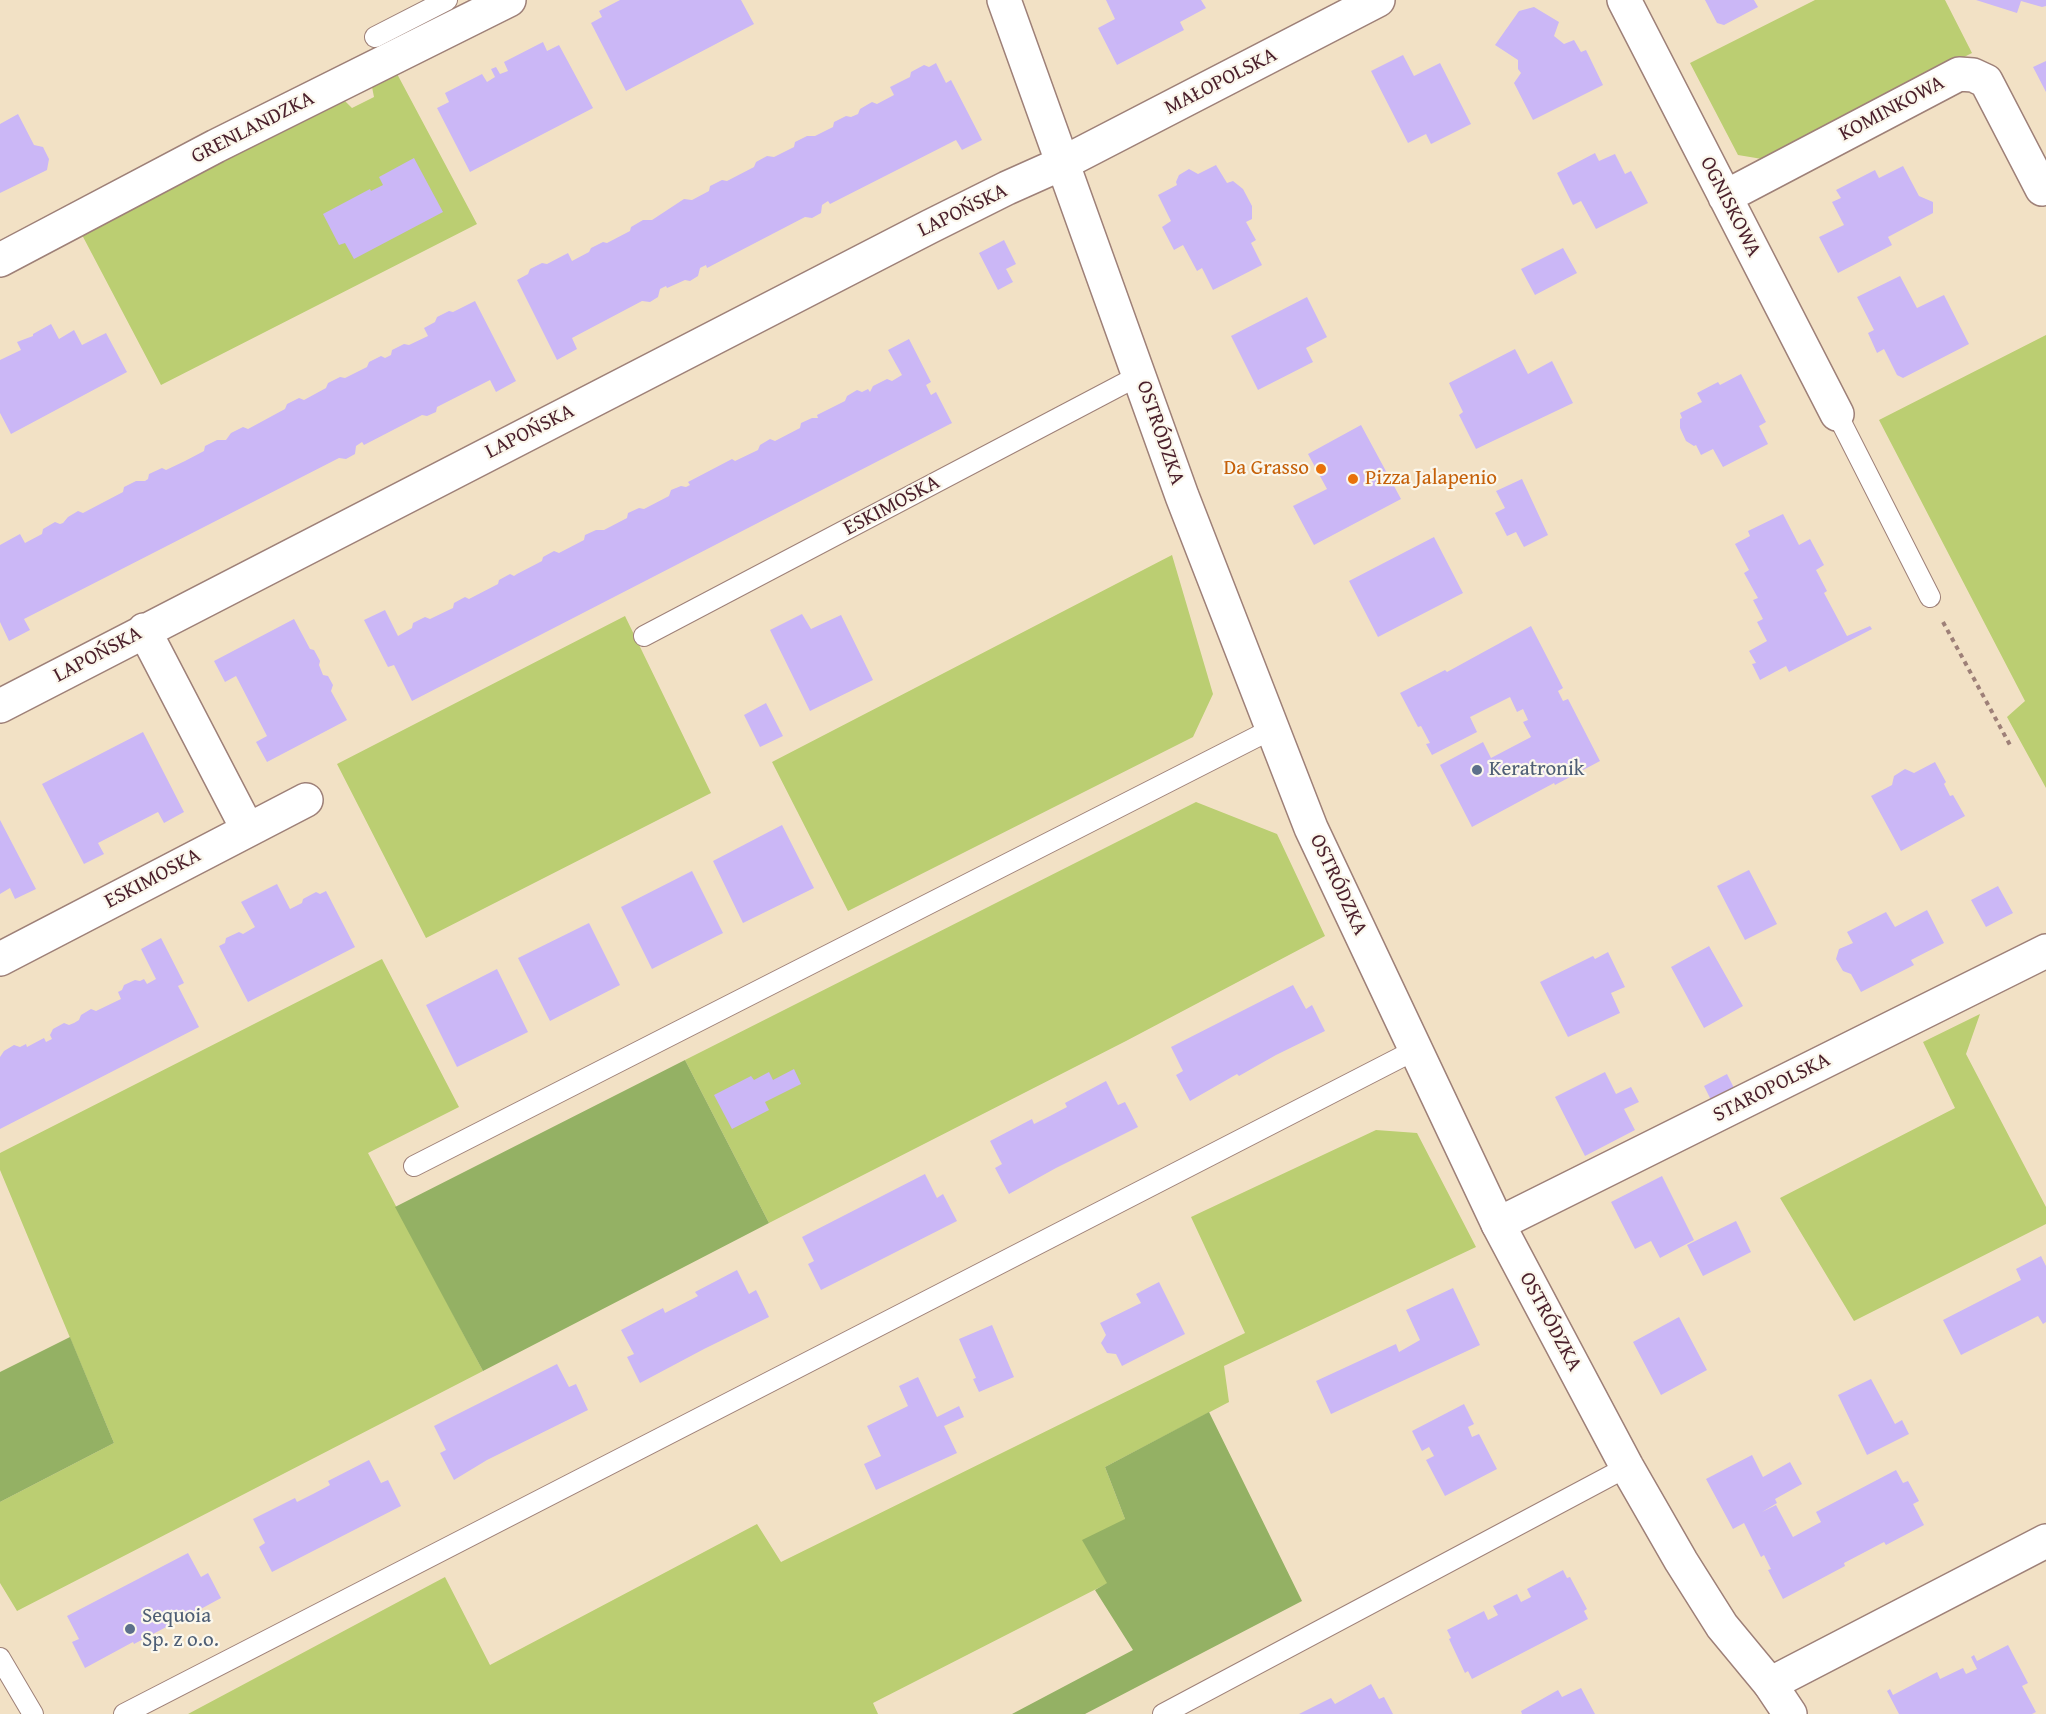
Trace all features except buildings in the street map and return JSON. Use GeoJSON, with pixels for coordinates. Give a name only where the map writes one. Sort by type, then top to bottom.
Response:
{"type":"FeatureCollection","features":[{"type":"Feature","properties":{"kind":"street","name":"GRENLANDZKA"},"geometry":{"type":"LineString","coordinates":[[0,260],[216,146],[509,0]]}},
{"type":"Feature","properties":{"kind":"street","name":"OSTRÓDZKA"},"geometry":{"type":"LineString","coordinates":[[1004,0],[1182,496],[1311,828],[1498,1224],[1627,1467],[1681,1561],[1722,1626],[1770,1684],[1790,1714]]}},
{"type":"Feature","properties":{"kind":"street","name":"MAŁOPOLSKA"},"geometry":{"type":"LineString","coordinates":[[1063,163],[1378,0]]}},
{"type":"Feature","properties":{"kind":"street","name":"OGNISKOWA"},"geometry":{"type":"LineString","coordinates":[[1624,0],[1836,414]]}},
{"type":"Feature","properties":{"kind":"street","name":"KOMINKOWA"},"geometry":{"type":"LineString","coordinates":[[1725,197],[1959,74],[1973,75],[1986,81],[2042,189]]}},
{"type":"Feature","properties":{"kind":"street","name":"LAPOŃSKA"},"geometry":{"type":"LineString","coordinates":[[0,706],[929,227],[1063,163]]}},
{"type":"Feature","properties":{"kind":"street"},"geometry":{"type":"LineString","coordinates":[[144,630],[248,830]]}},
{"type":"Feature","properties":{"kind":"street","name":"ESKIMOSKA"},"geometry":{"type":"LineString","coordinates":[[0,959],[306,800]]}},
{"type":"Feature","properties":{"kind":"street","name":"STAROPOLSKA"},"geometry":{"type":"LineString","coordinates":[[1498,1224],[2046,951]]}},
{"type":"Feature","properties":{"kind":"street"},"geometry":{"type":"LineString","coordinates":[[1770,1684],[2046,1541]]}},
{"type":"Feature","properties":{"kind":"lane"},"geometry":{"type":"LineString","coordinates":[[375,37],[447,0]]}},
{"type":"Feature","properties":{"kind":"lane","name":"ESKIMOSKA"},"geometry":{"type":"LineString","coordinates":[[644,636],[1140,375]]}},
{"type":"Feature","properties":{"kind":"lane"},"geometry":{"type":"LineString","coordinates":[[1836,414],[1930,597]]}},
{"type":"Feature","properties":{"kind":"lane"},"geometry":{"type":"LineString","coordinates":[[414,1166],[1272,729]]}},
{"type":"Feature","properties":{"kind":"lane"},"geometry":{"type":"LineString","coordinates":[[124,1714],[1415,1050]]}},
{"type":"Feature","properties":{"kind":"lane"},"geometry":{"type":"LineString","coordinates":[[1163,1714],[1627,1467]]}},
{"type":"Feature","properties":{"kind":"lane"},"geometry":{"type":"LineString","coordinates":[[0,1658],[33,1714]]}},
{"type":"Feature","properties":{"kind":"path"},"geometry":{"type":"LineString","coordinates":[[1930,597],[2010,746]]}},
{"type":"Feature","properties":{"kind":"green space"},"geometry":{"type":"Polygon","coordinates":[[[1815,0],[1945,0],[1972,53],[1762,159],[1738,155],[1690,63],[1815,0]]]}},
{"type":"Feature","properties":{"kind":"green space"},"geometry":{"type":"Polygon","coordinates":[[[395,70],[477,224],[161,385],[81,233],[341,97],[352,108],[374,97],[371,82],[395,70]]]}},
{"type":"Feature","properties":{"kind":"green space"},"geometry":{"type":"Polygon","coordinates":[[[2046,335],[2046,788],[2007,717],[2025,701],[1879,420],[2046,335]]]}},
{"type":"Feature","properties":{"kind":"green space"},"geometry":{"type":"Polygon","coordinates":[[[1172,555],[1213,694],[1193,737],[848,911],[772,762],[1172,555]]]}},
{"type":"Feature","properties":{"kind":"green space"},"geometry":{"type":"Polygon","coordinates":[[[625,616],[711,793],[426,938],[337,764],[625,616]]]}},
{"type":"Feature","properties":{"kind":"green space"},"geometry":{"type":"Polygon","coordinates":[[[1196,802],[1277,834],[1325,936],[1126,1041],[769,1223],[685,1060],[1196,802]]]}},
{"type":"Feature","properties":{"kind":"green space"},"geometry":{"type":"Polygon","coordinates":[[[382,959],[459,1107],[368,1153],[483,1371],[17,1611],[0,1583],[0,1502],[114,1443],[0,1170],[0,1153],[382,959]]]}},
{"type":"Feature","properties":{"kind":"green space"},"geometry":{"type":"Polygon","coordinates":[[[1980,1014],[1966,1054],[2046,1207],[2046,1224],[1854,1321],[1780,1198],[1955,1108],[1923,1042],[1980,1014]]]}},
{"type":"Feature","properties":{"kind":"green space"},"geometry":{"type":"Polygon","coordinates":[[[685,1060],[769,1223],[483,1371],[395,1207],[685,1060]]]}},
{"type":"Feature","properties":{"kind":"green space"},"geometry":{"type":"Polygon","coordinates":[[[1376,1130],[1417,1133],[1476,1247],[1224,1366],[1229,1402],[1105,1467],[1125,1519],[1108,1583],[873,1703],[878,1714],[188,1714],[445,1577],[490,1665],[757,1524],[781,1562],[1245,1333],[1191,1217],[1376,1130]]]}},
{"type":"Feature","properties":{"kind":"green space"},"geometry":{"type":"Polygon","coordinates":[[[70,1337],[114,1443],[0,1502],[0,1372],[70,1337]]]}},
{"type":"Feature","properties":{"kind":"green space"},"geometry":{"type":"Polygon","coordinates":[[[1209,1412],[1302,1601],[1085,1714],[1012,1714],[1133,1650],[1095,1590],[1107,1583],[1082,1540],[1125,1519],[1105,1467],[1209,1412]]]}},
{"type":"Feature","properties":{"kind":"place","name":"Da Grasso"},"geometry":{"type":"Point","coordinates":[1321,469]}},
{"type":"Feature","properties":{"kind":"place","name":"Pizza Jalapenio"},"geometry":{"type":"Point","coordinates":[1353,479]}},
{"type":"Feature","properties":{"kind":"place","name":"Keratronik"},"geometry":{"type":"Point","coordinates":[1477,770]}},
{"type":"Feature","properties":{"kind":"place","name":"Sequoia Sp. z o.o."},"geometry":{"type":"Point","coordinates":[130,1629]}}]}
